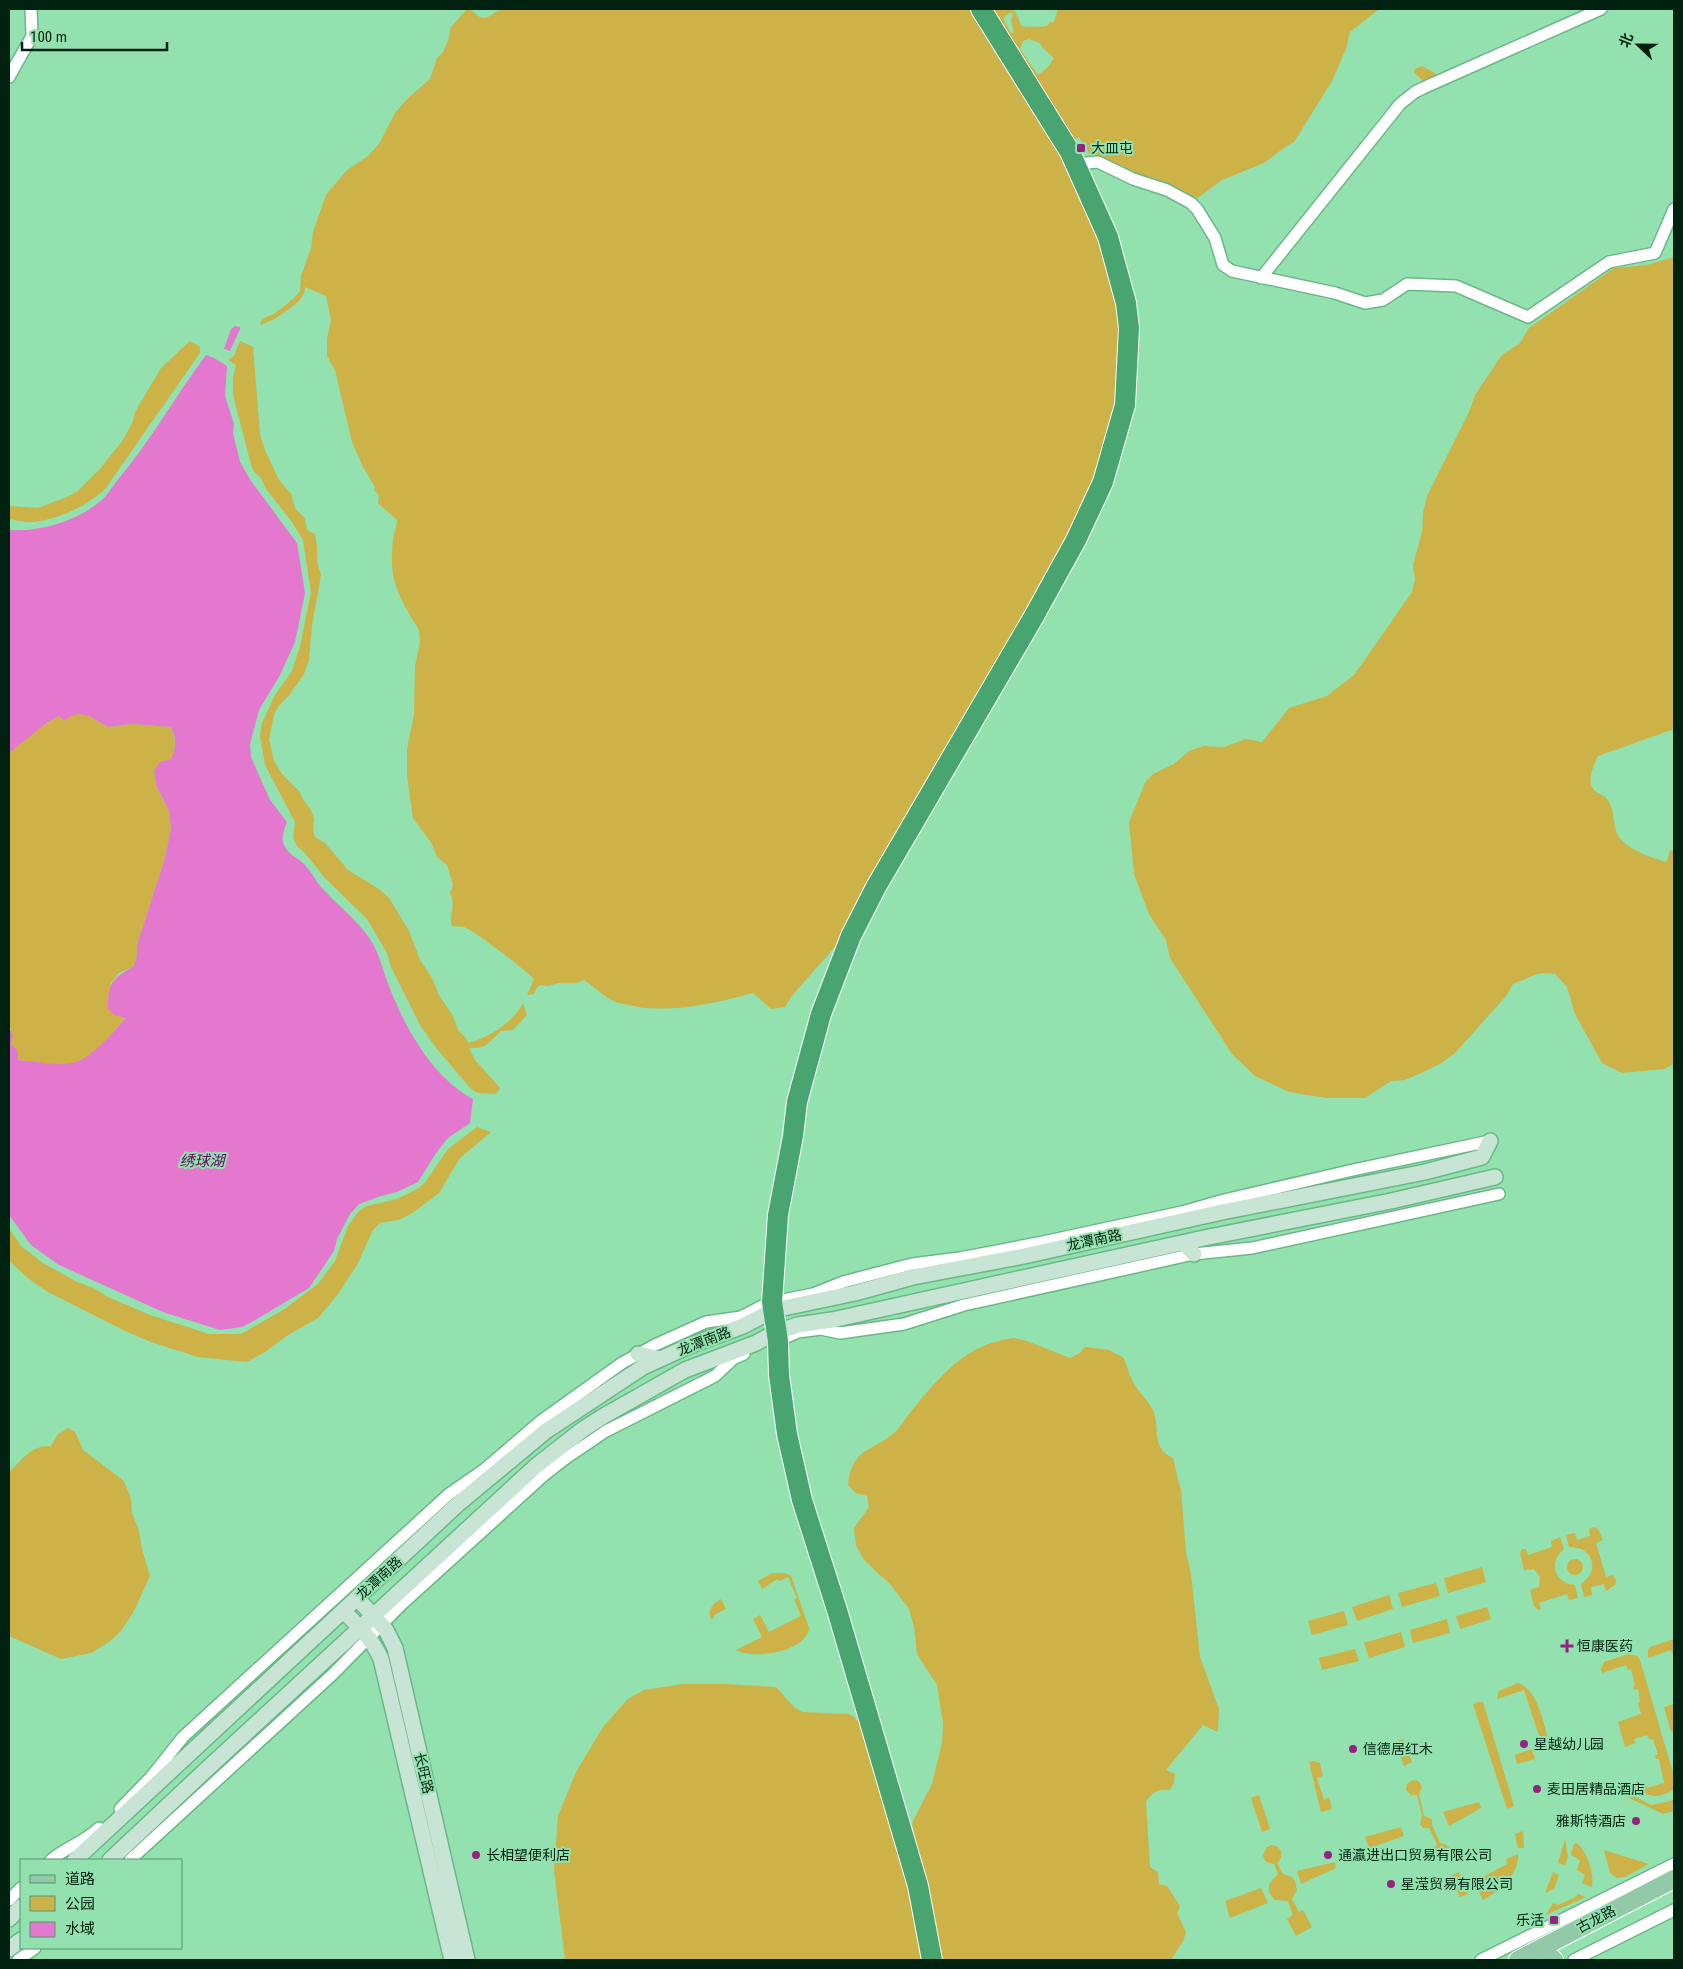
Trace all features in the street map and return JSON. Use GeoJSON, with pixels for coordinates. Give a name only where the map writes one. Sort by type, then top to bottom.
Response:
{"type":"FeatureCollection","features":[{"type":"Feature","properties":{"kind":"highway"},"geometry":{"type":"LineString","coordinates":[[932,1960],[918,1886],[837,1610],[802,1500],[787,1434],[773,1306],[778,1215],[799,1094],[821,1014],[851,936],[876,887],[1033,618],[1076,540],[1103,482],[1125,405],[1129,328],[1126,304],[1108,237],[1076,164],[1026,79],[981,9]]}},
{"type":"Feature","properties":{"kind":"main road","name":"龙潭南路"},"geometry":{"type":"LineString","coordinates":[[77,1859],[97,1836],[458,1504],[546,1431],[627,1377],[660,1359],[743,1326],[773,1306],[855,1294],[913,1277],[1024,1256],[1222,1212],[1425,1172],[1482,1157],[1490,1141]]}},
{"type":"Feature","properties":{"kind":"main road","name":"龙潭南路"},"geometry":{"type":"LineString","coordinates":[[111,1859],[208,1768],[378,1620],[510,1488],[582,1430],[639,1395],[697,1366],[756,1343],[777,1337],[798,1325],[1368,1206],[1495,1177]]}},
{"type":"Feature","properties":{"kind":"main road"},"geometry":{"type":"LineString","coordinates":[[1184,1243],[1194,1254]]}},
{"type":"Feature","properties":{"kind":"main road"},"geometry":{"type":"LineString","coordinates":[[855,1294],[860,1313]]}},
{"type":"Feature","properties":{"kind":"main road"},"geometry":{"type":"LineString","coordinates":[[689,1346],[697,1366]]}},
{"type":"Feature","properties":{"kind":"main road"},"geometry":{"type":"LineString","coordinates":[[638,1354],[660,1359]]}},
{"type":"Feature","properties":{"kind":"main road","name":"长旺路"},"geometry":{"type":"LineString","coordinates":[[357,1598],[386,1630],[395,1648],[467,1960]]}},
{"type":"Feature","properties":{"kind":"main road","name":"长旺路"},"geometry":{"type":"LineString","coordinates":[[343,1611],[377,1650],[386,1678],[452,1960]]}},
{"type":"Feature","properties":{"kind":"main road"},"geometry":{"type":"LineString","coordinates":[[192,1750],[208,1768]]}},
{"type":"Feature","properties":{"kind":"main road","name":"古龙路"},"geometry":{"type":"LineString","coordinates":[[1518,1960],[1674,1879]]}},
{"type":"Feature","properties":{"kind":"main road","name":"古龙路"},"geometry":{"type":"LineString","coordinates":[[1548,1959],[1674,1891]]}},
{"type":"Feature","properties":{"kind":"main road"},"geometry":{"type":"LineString","coordinates":[[9,1918],[20,1908]]}},
{"type":"Feature","properties":{"kind":"main road"},"geometry":{"type":"LineString","coordinates":[[9,1950],[20,1941]]}},
{"type":"Feature","properties":{"kind":"street"},"geometry":{"type":"LineString","coordinates":[[9,77],[32,36],[31,9]]}},
{"type":"Feature","properties":{"kind":"street"},"geometry":{"type":"LineString","coordinates":[[1261,278],[1380,128],[1408,97],[1423,88],[1601,9]]}},
{"type":"Feature","properties":{"kind":"street"},"geometry":{"type":"LineString","coordinates":[[1076,164],[1098,162],[1133,179],[1168,190],[1184,199],[1197,209],[1215,238],[1218,254],[1223,265],[1232,272],[1335,292],[1365,303],[1383,300],[1407,284],[1456,286],[1528,317],[1609,262],[1655,253],[1674,209]]}},
{"type":"Feature","properties":{"kind":"street"},"geometry":{"type":"LineString","coordinates":[[52,1859],[66,1848],[97,1836],[144,1785],[183,1737],[449,1494],[485,1469],[541,1421],[638,1354],[706,1322],[741,1317],[813,1294],[843,1282],[912,1264],[960,1258],[1044,1242],[1182,1212],[1353,1170],[1490,1141]]}},
{"type":"Feature","properties":{"kind":"street"},"geometry":{"type":"LineString","coordinates":[[378,1620],[516,1499],[566,1458],[606,1431],[715,1376],[733,1359],[777,1337],[821,1328],[840,1333],[904,1324],[964,1305],[1194,1254],[1252,1248],[1499,1194]]}},
{"type":"Feature","properties":{"kind":"street"},"geometry":{"type":"LineString","coordinates":[[131,1859],[333,1674],[364,1633]]}},
{"type":"Feature","properties":{"kind":"street"},"geometry":{"type":"LineString","coordinates":[[1481,1960],[1674,1864]]}},
{"type":"Feature","properties":{"kind":"street"},"geometry":{"type":"LineString","coordinates":[[9,1900],[20,1889]]}},
{"type":"Feature","properties":{"kind":"street"},"geometry":{"type":"LineString","coordinates":[[1574,1960],[1674,1910]]}},
{"type":"Feature","properties":{"kind":"street"},"geometry":{"type":"LineString","coordinates":[[18,1960],[33,1949]]}},
{"type":"Feature","properties":{"kind":"green space"},"geometry":{"type":"Polygon","coordinates":[[[1010,8],[1016,13],[1021,26],[1034,27],[1047,26],[1050,22],[1054,22],[1058,9],[1379,9],[1350,32],[1346,49],[1332,81],[1294,142],[1264,163],[1222,180],[1195,200],[1091,157],[1079,137],[1072,141],[986,9],[1010,8]],[[1011,12],[1003,18],[1010,32],[1014,33],[1011,20],[1013,14],[1011,12]],[[1029,39],[1023,41],[1020,49],[1038,75],[1047,68],[1054,58],[1040,43],[1029,39]]]}},
{"type":"Feature","properties":{"kind":"green space"},"geometry":{"type":"Polygon","coordinates":[[[467,9],[470,9],[480,17],[487,18],[503,9],[974,9],[1065,159],[1111,263],[1124,348],[1110,436],[1079,520],[840,941],[791,997],[785,1007],[771,1009],[753,993],[685,1007],[650,1008],[633,1006],[612,1000],[584,980],[576,983],[541,985],[537,987],[534,994],[527,995],[534,979],[469,929],[452,926],[453,902],[450,893],[453,885],[447,865],[437,857],[432,844],[413,818],[407,774],[407,749],[414,715],[415,666],[420,642],[419,630],[401,598],[394,578],[392,554],[397,520],[378,503],[379,495],[374,490],[375,487],[363,467],[352,442],[335,370],[327,356],[327,339],[331,320],[326,296],[305,287],[302,296],[295,305],[274,319],[262,325],[260,323],[284,306],[300,291],[301,276],[311,248],[313,232],[326,195],[346,171],[368,156],[379,144],[395,113],[407,99],[430,79],[437,58],[443,52],[448,41],[451,27],[467,9]]]}},
{"type":"Feature","properties":{"kind":"green space"},"geometry":{"type":"Polygon","coordinates":[[[1422,66],[1442,77],[1425,83],[1414,72],[1415,69],[1422,66]]]}},
{"type":"Feature","properties":{"kind":"green space"},"geometry":{"type":"Polygon","coordinates":[[[1674,257],[1674,729],[1598,756],[1590,779],[1596,792],[1609,801],[1616,831],[1624,842],[1653,858],[1667,862],[1670,850],[1674,851],[1674,1064],[1664,1069],[1622,1073],[1602,1063],[1575,1014],[1567,987],[1555,974],[1547,973],[1537,974],[1513,984],[1507,995],[1455,1053],[1440,1064],[1405,1080],[1391,1081],[1365,1098],[1326,1098],[1289,1092],[1255,1076],[1232,1054],[1170,958],[1166,940],[1149,914],[1134,874],[1129,822],[1145,783],[1153,774],[1174,764],[1189,751],[1204,746],[1224,747],[1246,739],[1262,742],[1289,708],[1327,696],[1354,675],[1412,592],[1415,579],[1413,565],[1422,532],[1423,513],[1427,496],[1469,412],[1475,395],[1501,356],[1520,343],[1529,328],[1614,268],[1647,265],[1674,257]]]}},
{"type":"Feature","properties":{"kind":"green space"},"geometry":{"type":"Polygon","coordinates":[[[190,341],[200,347],[200,353],[105,489],[81,506],[42,521],[23,522],[9,519],[9,506],[38,508],[78,491],[99,470],[123,440],[133,421],[135,412],[161,368],[190,341]]]}},
{"type":"Feature","properties":{"kind":"green space"},"geometry":{"type":"Polygon","coordinates":[[[240,341],[253,347],[260,435],[265,450],[279,480],[291,494],[295,508],[305,519],[307,530],[315,534],[317,561],[321,575],[312,626],[309,660],[304,674],[274,715],[269,739],[274,761],[282,774],[299,791],[311,810],[314,819],[313,830],[315,837],[325,843],[348,870],[379,889],[389,898],[409,931],[420,960],[453,1016],[458,1030],[468,1043],[492,1033],[507,1023],[523,1003],[527,1015],[513,1030],[501,1031],[484,1046],[469,1048],[475,1060],[500,1088],[496,1094],[478,1093],[471,1089],[437,1049],[420,1025],[391,967],[387,953],[367,919],[325,878],[297,846],[293,838],[295,822],[265,765],[260,735],[262,723],[275,695],[292,671],[300,646],[311,592],[303,540],[292,522],[266,489],[261,478],[254,472],[250,461],[233,395],[233,377],[236,365],[228,360],[234,356],[240,341]]]}},
{"type":"Feature","properties":{"kind":"green space"},"geometry":{"type":"Polygon","coordinates":[[[79,714],[89,716],[108,727],[132,724],[171,727],[175,746],[174,750],[171,759],[160,762],[156,785],[169,811],[171,829],[164,861],[137,945],[134,966],[119,973],[111,983],[108,999],[125,1017],[109,1037],[94,1051],[73,1064],[52,1064],[18,1060],[11,1044],[11,1029],[9,1027],[9,753],[50,721],[60,716],[79,714]]]}},
{"type":"Feature","properties":{"kind":"green space"},"geometry":{"type":"Polygon","coordinates":[[[477,1127],[491,1132],[460,1158],[439,1193],[414,1212],[399,1220],[380,1223],[373,1230],[357,1265],[338,1294],[318,1318],[247,1362],[198,1357],[151,1342],[48,1292],[29,1279],[9,1261],[9,1228],[21,1246],[43,1263],[108,1297],[150,1315],[209,1334],[241,1334],[283,1310],[318,1284],[335,1261],[348,1226],[359,1211],[367,1206],[397,1199],[419,1188],[448,1149],[477,1127]]]}},
{"type":"Feature","properties":{"kind":"green space"},"geometry":{"type":"Polygon","coordinates":[[[1014,1338],[1027,1341],[1070,1358],[1080,1353],[1085,1347],[1109,1350],[1124,1358],[1134,1383],[1153,1410],[1159,1444],[1166,1454],[1173,1458],[1181,1489],[1186,1553],[1191,1574],[1200,1657],[1219,1709],[1218,1732],[1203,1725],[1166,1770],[1175,1774],[1174,1783],[1170,1790],[1156,1792],[1146,1802],[1150,1867],[1158,1872],[1159,1884],[1167,1886],[1180,1906],[1177,1913],[1186,1932],[1183,1941],[1171,1960],[940,1960],[912,1823],[932,1784],[942,1743],[943,1723],[937,1685],[917,1654],[914,1627],[909,1609],[891,1585],[865,1561],[856,1546],[854,1528],[869,1507],[867,1496],[856,1493],[848,1485],[855,1462],[860,1456],[898,1429],[912,1410],[956,1363],[982,1347],[997,1341],[1014,1338]]]}},
{"type":"Feature","properties":{"kind":"green space"},"geometry":{"type":"Polygon","coordinates":[[[68,1428],[75,1432],[83,1450],[124,1481],[131,1499],[132,1513],[139,1531],[150,1576],[133,1613],[120,1632],[109,1642],[91,1653],[61,1659],[9,1636],[9,1472],[32,1451],[37,1448],[51,1446],[58,1434],[68,1428]]]}},
{"type":"Feature","properties":{"kind":"green space"},"geometry":{"type":"Polygon","coordinates":[[[1594,1527],[1598,1529],[1603,1540],[1596,1543],[1606,1577],[1613,1575],[1616,1581],[1615,1585],[1606,1591],[1604,1584],[1591,1587],[1592,1595],[1584,1597],[1581,1584],[1591,1573],[1592,1560],[1584,1551],[1569,1547],[1566,1535],[1575,1533],[1577,1540],[1590,1536],[1589,1529],[1594,1527]]]}},
{"type":"Feature","properties":{"kind":"green space"},"geometry":{"type":"Polygon","coordinates":[[[1560,1537],[1564,1549],[1556,1560],[1556,1571],[1562,1580],[1575,1585],[1578,1598],[1569,1600],[1567,1594],[1539,1603],[1541,1609],[1538,1610],[1534,1606],[1530,1590],[1539,1587],[1540,1577],[1534,1569],[1524,1570],[1520,1553],[1522,1549],[1526,1549],[1528,1555],[1552,1547],[1551,1541],[1560,1537]]]}},
{"type":"Feature","properties":{"kind":"green space"},"geometry":{"type":"Polygon","coordinates":[[[1575,1559],[1583,1567],[1575,1575],[1567,1567],[1575,1559]]]}},
{"type":"Feature","properties":{"kind":"green space"},"geometry":{"type":"Polygon","coordinates":[[[1482,1567],[1486,1582],[1448,1593],[1444,1578],[1482,1567]]]}},
{"type":"Feature","properties":{"kind":"green space"},"geometry":{"type":"Polygon","coordinates":[[[772,1573],[785,1573],[791,1576],[809,1628],[806,1636],[799,1643],[778,1652],[754,1654],[736,1650],[762,1637],[753,1619],[760,1615],[769,1632],[801,1616],[794,1599],[797,1598],[788,1577],[779,1581],[777,1579],[762,1589],[758,1581],[772,1573]]]}},
{"type":"Feature","properties":{"kind":"green space"},"geometry":{"type":"Polygon","coordinates":[[[1436,1583],[1440,1596],[1402,1607],[1398,1593],[1436,1583]]]}},
{"type":"Feature","properties":{"kind":"green space"},"geometry":{"type":"Polygon","coordinates":[[[1389,1595],[1393,1609],[1357,1621],[1352,1607],[1389,1595]]]}},
{"type":"Feature","properties":{"kind":"green space"},"geometry":{"type":"Polygon","coordinates":[[[721,1599],[726,1609],[714,1615],[714,1618],[711,1619],[710,1612],[712,1607],[721,1599]]]}},
{"type":"Feature","properties":{"kind":"green space"},"geometry":{"type":"Polygon","coordinates":[[[1487,1607],[1491,1619],[1460,1629],[1456,1616],[1487,1607]]]}},
{"type":"Feature","properties":{"kind":"green space"},"geometry":{"type":"Polygon","coordinates":[[[1344,1611],[1348,1625],[1312,1635],[1308,1621],[1344,1611]]]}},
{"type":"Feature","properties":{"kind":"green space"},"geometry":{"type":"Polygon","coordinates":[[[1447,1619],[1450,1633],[1413,1643],[1410,1630],[1447,1619]]]}},
{"type":"Feature","properties":{"kind":"green space"},"geometry":{"type":"Polygon","coordinates":[[[1401,1632],[1405,1647],[1369,1658],[1364,1643],[1401,1632]]]}},
{"type":"Feature","properties":{"kind":"green space"},"geometry":{"type":"Polygon","coordinates":[[[1674,1639],[1674,1656],[1671,1650],[1648,1658],[1650,1647],[1674,1639]]]}},
{"type":"Feature","properties":{"kind":"green space"},"geometry":{"type":"Polygon","coordinates":[[[1355,1649],[1359,1661],[1322,1670],[1319,1658],[1355,1649]]]}},
{"type":"Feature","properties":{"kind":"green space"},"geometry":{"type":"Polygon","coordinates":[[[1628,1654],[1637,1656],[1640,1660],[1674,1776],[1674,1789],[1665,1794],[1655,1796],[1646,1794],[1639,1787],[1646,1785],[1647,1788],[1664,1783],[1659,1759],[1656,1759],[1655,1756],[1658,1754],[1653,1739],[1650,1740],[1647,1735],[1634,1739],[1635,1743],[1625,1747],[1618,1722],[1641,1714],[1638,1703],[1640,1702],[1638,1689],[1634,1690],[1633,1686],[1635,1685],[1631,1669],[1628,1670],[1626,1665],[1602,1673],[1601,1669],[1604,1662],[1628,1654]]]}},
{"type":"Feature","properties":{"kind":"green space"},"geometry":{"type":"Polygon","coordinates":[[[1518,1683],[1531,1693],[1536,1702],[1551,1749],[1544,1751],[1524,1690],[1497,1699],[1499,1691],[1518,1683]]]}},
{"type":"Feature","properties":{"kind":"green space"},"geometry":{"type":"Polygon","coordinates":[[[683,1684],[776,1687],[794,1707],[802,1712],[849,1714],[866,1730],[904,1865],[924,1960],[565,1960],[554,1870],[558,1816],[576,1772],[603,1727],[628,1699],[644,1690],[683,1684]]]}},
{"type":"Feature","properties":{"kind":"green space"},"geometry":{"type":"Polygon","coordinates":[[[1483,1702],[1514,1806],[1507,1809],[1473,1704],[1483,1702]]]}},
{"type":"Feature","properties":{"kind":"green space"},"geometry":{"type":"Polygon","coordinates":[[[1674,1704],[1674,1731],[1671,1732],[1664,1707],[1674,1704]]]}},
{"type":"Feature","properties":{"kind":"green space"},"geometry":{"type":"Polygon","coordinates":[[[1403,1739],[1412,1762],[1404,1766],[1395,1742],[1403,1739]]]}},
{"type":"Feature","properties":{"kind":"green space"},"geometry":{"type":"Polygon","coordinates":[[[1532,1749],[1535,1759],[1517,1764],[1515,1755],[1532,1749]]]}},
{"type":"Feature","properties":{"kind":"green space"},"geometry":{"type":"Polygon","coordinates":[[[1309,1762],[1320,1763],[1323,1776],[1317,1778],[1324,1800],[1329,1797],[1332,1809],[1321,1812],[1309,1762]]]}},
{"type":"Feature","properties":{"kind":"green space"},"geometry":{"type":"Polygon","coordinates":[[[1413,1780],[1421,1784],[1419,1794],[1424,1816],[1432,1819],[1432,1825],[1440,1843],[1450,1849],[1450,1855],[1446,1860],[1438,1860],[1434,1856],[1433,1851],[1437,1844],[1429,1828],[1423,1828],[1420,1824],[1422,1816],[1417,1795],[1411,1795],[1406,1790],[1407,1784],[1413,1780]]]}},
{"type":"Feature","properties":{"kind":"green space"},"geometry":{"type":"Polygon","coordinates":[[[1628,1786],[1632,1795],[1651,1805],[1674,1800],[1674,1811],[1663,1814],[1623,1795],[1619,1789],[1628,1786]]]}},
{"type":"Feature","properties":{"kind":"green space"},"geometry":{"type":"Polygon","coordinates":[[[1259,1795],[1270,1829],[1262,1832],[1251,1798],[1259,1795]]]}},
{"type":"Feature","properties":{"kind":"green space"},"geometry":{"type":"Polygon","coordinates":[[[1479,1802],[1481,1808],[1449,1826],[1443,1812],[1479,1802]]]}},
{"type":"Feature","properties":{"kind":"green space"},"geometry":{"type":"Polygon","coordinates":[[[1401,1827],[1404,1836],[1369,1848],[1365,1837],[1401,1827]]]}},
{"type":"Feature","properties":{"kind":"green space"},"geometry":{"type":"Polygon","coordinates":[[[1523,1831],[1524,1848],[1518,1848],[1515,1834],[1523,1831]]]}},
{"type":"Feature","properties":{"kind":"green space"},"geometry":{"type":"Polygon","coordinates":[[[1565,1839],[1568,1857],[1565,1865],[1558,1863],[1565,1839]]]}},
{"type":"Feature","properties":{"kind":"green space"},"geometry":{"type":"Polygon","coordinates":[[[1577,1843],[1584,1852],[1589,1864],[1592,1875],[1592,1887],[1582,1883],[1585,1875],[1577,1870],[1580,1860],[1571,1855],[1574,1844],[1577,1843]]]}},
{"type":"Feature","properties":{"kind":"green space"},"geometry":{"type":"Polygon","coordinates":[[[1271,1845],[1280,1849],[1282,1854],[1277,1863],[1283,1874],[1292,1877],[1295,1881],[1297,1890],[1292,1899],[1299,1912],[1303,1910],[1312,1927],[1296,1936],[1287,1919],[1293,1915],[1288,1901],[1275,1900],[1269,1893],[1269,1884],[1278,1874],[1274,1864],[1266,1862],[1263,1856],[1266,1848],[1271,1845]]]}},
{"type":"Feature","properties":{"kind":"green space"},"geometry":{"type":"Polygon","coordinates":[[[1604,1850],[1649,1864],[1625,1877],[1617,1878],[1610,1873],[1604,1850]]]}},
{"type":"Feature","properties":{"kind":"green space"},"geometry":{"type":"Polygon","coordinates":[[[1518,1854],[1512,1876],[1496,1892],[1483,1900],[1474,1882],[1507,1864],[1506,1859],[1518,1854]]]}},
{"type":"Feature","properties":{"kind":"green space"},"geometry":{"type":"Polygon","coordinates":[[[1335,1862],[1336,1868],[1301,1884],[1297,1871],[1335,1862]]]}},
{"type":"Feature","properties":{"kind":"green space"},"geometry":{"type":"Polygon","coordinates":[[[1459,1872],[1468,1894],[1460,1897],[1450,1876],[1459,1872]]]}},
{"type":"Feature","properties":{"kind":"green space"},"geometry":{"type":"Polygon","coordinates":[[[1553,1872],[1559,1875],[1554,1889],[1545,1893],[1553,1872]]]}},
{"type":"Feature","properties":{"kind":"green space"},"geometry":{"type":"Polygon","coordinates":[[[1261,1888],[1268,1903],[1230,1918],[1225,1901],[1261,1888]]]}},
{"type":"Feature","properties":{"kind":"green space"},"geometry":{"type":"Polygon","coordinates":[[[1578,1894],[1586,1897],[1546,1915],[1553,1903],[1558,1905],[1574,1898],[1578,1894]]]}},
{"type":"Feature","properties":{"kind":"water"},"geometry":{"type":"Polygon","coordinates":[[[235,326],[240,327],[240,329],[230,351],[224,349],[231,329],[235,326]]]}},
{"type":"Feature","properties":{"kind":"water","name":"绣球湖"},"geometry":{"type":"Polygon","coordinates":[[[206,355],[227,366],[225,396],[234,424],[233,433],[240,462],[251,481],[297,543],[305,593],[295,642],[280,675],[259,710],[250,744],[251,757],[270,800],[287,822],[283,838],[287,850],[305,865],[321,887],[359,925],[370,939],[404,1020],[422,1051],[445,1079],[473,1099],[470,1123],[448,1138],[418,1182],[397,1192],[359,1204],[350,1214],[337,1239],[334,1251],[309,1288],[242,1327],[220,1330],[163,1312],[59,1265],[31,1245],[9,1215],[9,1027],[13,1036],[11,1044],[17,1050],[18,1060],[65,1064],[79,1061],[94,1051],[125,1018],[115,1015],[108,1009],[110,987],[116,978],[134,966],[137,945],[164,861],[171,829],[169,811],[156,785],[154,771],[160,762],[171,759],[175,743],[171,727],[132,724],[108,727],[89,716],[79,714],[69,717],[65,721],[59,716],[48,722],[9,753],[9,530],[32,529],[56,524],[78,516],[101,500],[143,448],[206,355]]]}},
{"type":"Feature","properties":{"kind":"place","name":"大皿屯"},"geometry":{"type":"Point","coordinates":[1081,148]}},
{"type":"Feature","properties":{"kind":"place","name":"恒康医药"},"geometry":{"type":"Point","coordinates":[1567,1646]}},
{"type":"Feature","properties":{"kind":"place","name":"星越幼儿园"},"geometry":{"type":"Point","coordinates":[1524,1744]}},
{"type":"Feature","properties":{"kind":"place","name":"信德居红木"},"geometry":{"type":"Point","coordinates":[1353,1749]}},
{"type":"Feature","properties":{"kind":"place","name":"麦田居精品酒店"},"geometry":{"type":"Point","coordinates":[1537,1789]}},
{"type":"Feature","properties":{"kind":"place","name":"雅斯特酒店"},"geometry":{"type":"Point","coordinates":[1636,1821]}},
{"type":"Feature","properties":{"kind":"place","name":"长相望便利店"},"geometry":{"type":"Point","coordinates":[476,1855]}},
{"type":"Feature","properties":{"kind":"place","name":"通瀛进出口贸易有限公司"},"geometry":{"type":"Point","coordinates":[1328,1855]}},
{"type":"Feature","properties":{"kind":"place","name":"星滢贸易有限公司"},"geometry":{"type":"Point","coordinates":[1391,1884]}},
{"type":"Feature","properties":{"kind":"place","name":"乐活"},"geometry":{"type":"Point","coordinates":[1554,1920]}}]}
